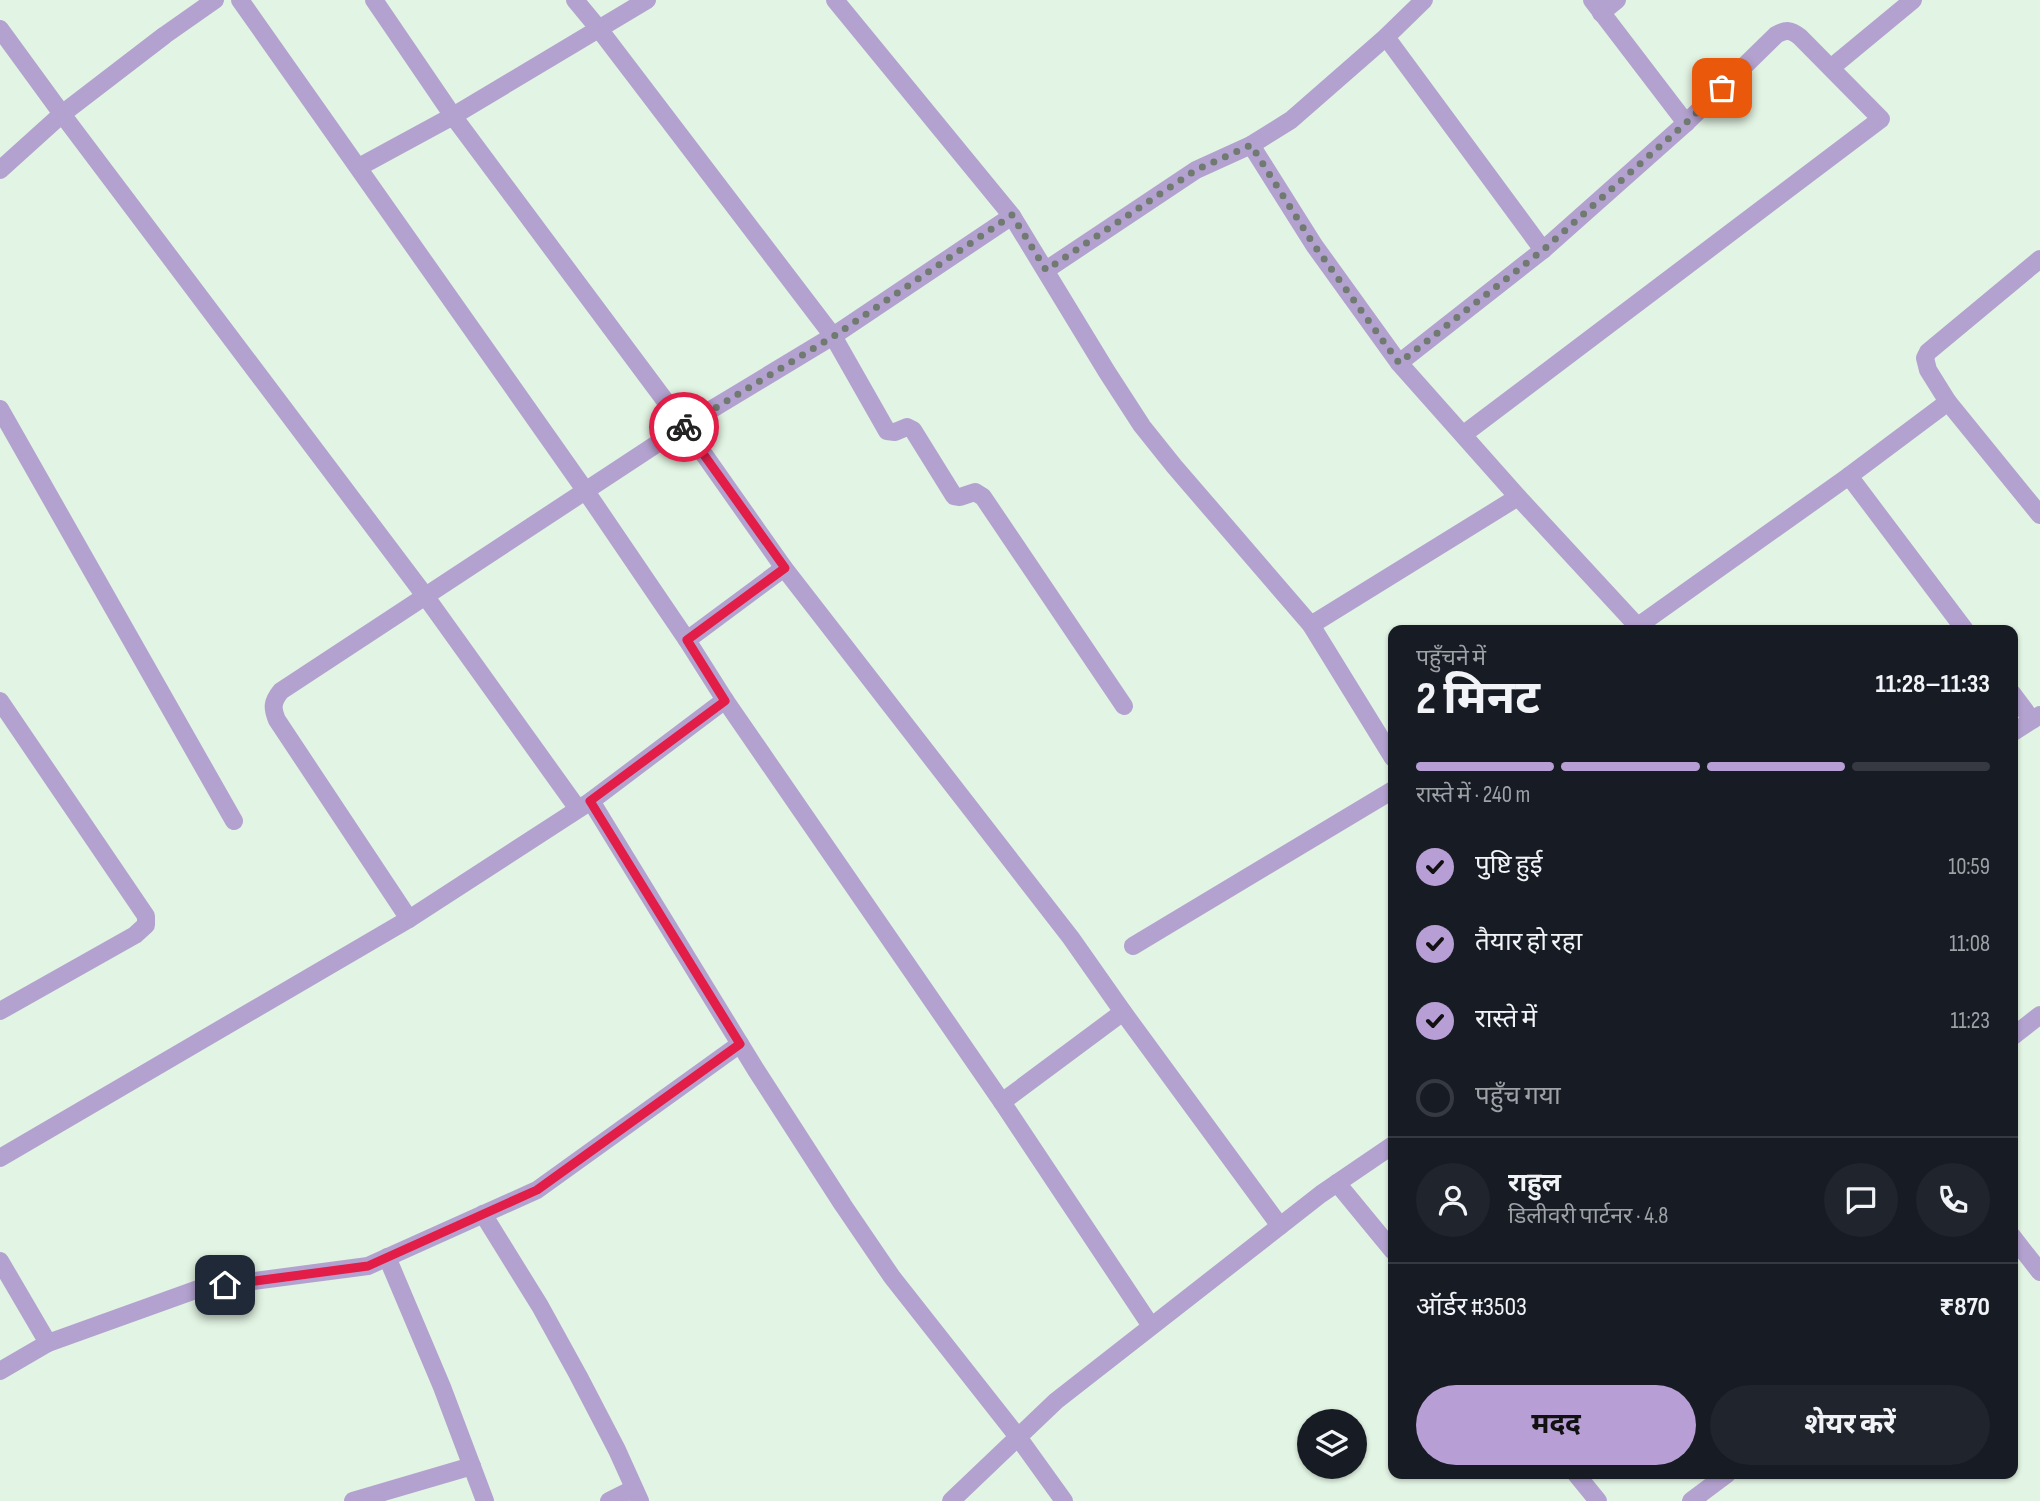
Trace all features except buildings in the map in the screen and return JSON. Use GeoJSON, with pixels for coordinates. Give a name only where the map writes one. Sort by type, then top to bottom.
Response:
{"type":"FeatureCollection","features":[{"type":"Feature","properties":{"kind":"street"},"geometry":{"type":"LineString","coordinates":[[0,170],[62,114],[215,0]]}},
{"type":"Feature","properties":{"kind":"street"},"geometry":{"type":"LineString","coordinates":[[240,0],[585,490],[725,701],[1002,1102],[1151,1326]]}},
{"type":"Feature","properties":{"kind":"street"},"geometry":{"type":"LineString","coordinates":[[374,0],[453,116],[684,426],[785,568],[1071,938],[1280,1226]]}},
{"type":"Feature","properties":{"kind":"street"},"geometry":{"type":"LineString","coordinates":[[575,0],[834,336],[887,431],[895,432],[909,427],[954,496],[960,497],[975,492],[983,497],[1124,706]]}},
{"type":"Feature","properties":{"kind":"street"},"geometry":{"type":"LineString","coordinates":[[359,167],[453,116],[647,0]]}},
{"type":"Feature","properties":{"kind":"street"},"geometry":{"type":"LineString","coordinates":[[835,0],[1012,215],[1142,426],[1311,625],[1388,750]]}},
{"type":"Feature","properties":{"kind":"street"},"geometry":{"type":"LineString","coordinates":[[1046,270],[1196,170],[1251,145],[1291,120],[1424,0]]}},
{"type":"Feature","properties":{"kind":"street"},"geometry":{"type":"LineString","coordinates":[[1617,0],[1597,6],[1686,123]]}},
{"type":"Feature","properties":{"kind":"street"},"geometry":{"type":"LineString","coordinates":[[1832,67],[1913,0]]}},
{"type":"Feature","properties":{"kind":"street"},"geometry":{"type":"LineString","coordinates":[[0,29],[584,805],[892,1277],[1018,1437],[1064,1501]]}},
{"type":"Feature","properties":{"kind":"street"},"geometry":{"type":"LineString","coordinates":[[1399,363],[1543,250],[1686,123],[1776,34],[1785,30],[1800,37],[1881,119],[1464,435]]}},
{"type":"Feature","properties":{"kind":"street"},"geometry":{"type":"LineString","coordinates":[[1385,37],[1543,250]]}},
{"type":"Feature","properties":{"kind":"street"},"geometry":{"type":"LineString","coordinates":[[1251,145],[1314,245],[1399,363],[1637,625]]}},
{"type":"Feature","properties":{"kind":"street"},"geometry":{"type":"LineString","coordinates":[[409,919],[277,720],[273,710],[274,700],[281,691],[684,426],[834,336],[1012,215]]}},
{"type":"Feature","properties":{"kind":"street"},"geometry":{"type":"LineString","coordinates":[[2040,259],[1928,352],[1925,358],[1928,370],[1948,402],[2040,515]]}},
{"type":"Feature","properties":{"kind":"street"},"geometry":{"type":"LineString","coordinates":[[1644,625],[1948,402]]}},
{"type":"Feature","properties":{"kind":"street"},"geometry":{"type":"LineString","coordinates":[[0,409],[234,821]]}},
{"type":"Feature","properties":{"kind":"street"},"geometry":{"type":"LineString","coordinates":[[1849,476],[1961,625]]}},
{"type":"Feature","properties":{"kind":"street"},"geometry":{"type":"LineString","coordinates":[[1311,625],[1518,497]]}},
{"type":"Feature","properties":{"kind":"street"},"geometry":{"type":"LineString","coordinates":[[687,640],[785,568]]}},
{"type":"Feature","properties":{"kind":"street"},"geometry":{"type":"LineString","coordinates":[[2018,699],[2036,717],[2018,729]]}},
{"type":"Feature","properties":{"kind":"street"},"geometry":{"type":"LineString","coordinates":[[0,701],[146,916],[146,925],[135,935],[0,1011]]}},
{"type":"Feature","properties":{"kind":"street"},"geometry":{"type":"LineString","coordinates":[[0,1158],[409,919],[584,805],[725,701]]}},
{"type":"Feature","properties":{"kind":"street"},"geometry":{"type":"LineString","coordinates":[[1133,946],[1388,793]]}},
{"type":"Feature","properties":{"kind":"street"},"geometry":{"type":"LineString","coordinates":[[1002,1102],[1123,1012]]}},
{"type":"Feature","properties":{"kind":"street"},"geometry":{"type":"LineString","coordinates":[[2018,1032],[2040,1015]]}},
{"type":"Feature","properties":{"kind":"street"},"geometry":{"type":"LineString","coordinates":[[0,1371],[48,1343],[201,1288],[368,1266],[537,1190],[740,1044]]}},
{"type":"Feature","properties":{"kind":"street"},"geometry":{"type":"LineString","coordinates":[[951,1501],[1056,1401],[1280,1226],[1388,1148]]}},
{"type":"Feature","properties":{"kind":"street"},"geometry":{"type":"LineString","coordinates":[[1337,1183],[1388,1245]]}},
{"type":"Feature","properties":{"kind":"street"},"geometry":{"type":"LineString","coordinates":[[483,1214],[572,1363],[637,1495],[609,1501]]}},
{"type":"Feature","properties":{"kind":"street"},"geometry":{"type":"LineString","coordinates":[[2018,1244],[2040,1272]]}},
{"type":"Feature","properties":{"kind":"street"},"geometry":{"type":"LineString","coordinates":[[387,1257],[442,1388],[485,1501]]}},
{"type":"Feature","properties":{"kind":"street"},"geometry":{"type":"LineString","coordinates":[[0,1261],[48,1343]]}},
{"type":"Feature","properties":{"kind":"street"},"geometry":{"type":"LineString","coordinates":[[353,1501],[472,1466]]}},
{"type":"Feature","properties":{"kind":"street"},"geometry":{"type":"LineString","coordinates":[[1580,1479],[1598,1501]]}},
{"type":"Feature","properties":{"kind":"street"},"geometry":{"type":"LineString","coordinates":[[1691,1501],[1720,1479]]}},
{"type":"Feature","properties":{"kind":"way so far"},"geometry":{"type":"LineString","coordinates":[[684,427],[834,336],[1012,215],[1046,270],[1196,170],[1251,145],[1314,245],[1399,363],[1543,250],[1722,88]]}},
{"type":"Feature","properties":{"kind":"route"},"geometry":{"type":"LineString","coordinates":[[225,1285],[368,1266],[537,1190],[740,1044],[590,801],[725,701],[687,640],[785,568],[684,427]]}}]}
